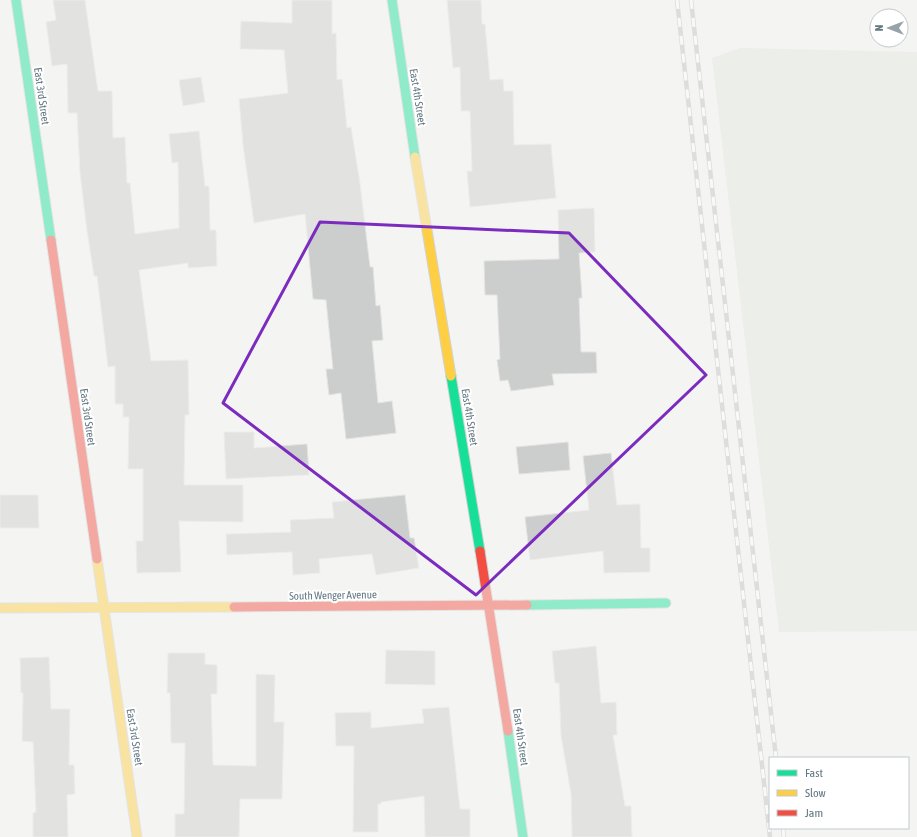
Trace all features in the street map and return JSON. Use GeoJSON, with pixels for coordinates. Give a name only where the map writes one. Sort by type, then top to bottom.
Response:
{"type":"FeatureCollection","features":[{"type":"Feature","properties":{"kind":"street","name":"East 3rd Street"},"geometry":{"type":"LineString","coordinates":[[16,0],[137,837]]}},
{"type":"Feature","properties":{"kind":"street","name":"East 4th Street"},"geometry":{"type":"LineString","coordinates":[[392,0],[422,202],[508,725],[523,837]]}},
{"type":"Feature","properties":{"kind":"street","name":"South Wenger Avenue"},"geometry":{"type":"LineString","coordinates":[[0,608],[666,603]]}},
{"type":"Feature","properties":{"kind":"highlighted area"},"geometry":{"type":"Polygon","coordinates":[[[320,222],[569,233],[706,375],[476,595],[223,403],[320,222]]]}},
{"type":"Feature","properties":{"kind":"shaded area"},"geometry":{"type":"Polygon","coordinates":[[[740,48],[917,52],[917,631],[779,632],[712,58],[740,48]]]}},
{"type":"Feature","properties":{"kind":"building"},"geometry":{"type":"Polygon","coordinates":[[[53,0],[85,0],[98,91],[112,91],[113,138],[125,137],[127,183],[130,183],[135,234],[179,228],[178,162],[172,163],[169,134],[199,131],[205,186],[209,186],[210,230],[216,230],[217,266],[188,268],[188,263],[139,270],[151,361],[188,360],[189,415],[185,415],[184,485],[243,485],[243,522],[179,521],[181,572],[137,573],[136,541],[143,541],[143,469],[128,469],[129,417],[123,417],[123,404],[115,404],[115,366],[108,367],[97,276],[94,276],[87,231],[80,173],[77,113],[68,113],[67,64],[52,66],[46,22],[56,20],[53,0]]]}},
{"type":"Feature","properties":{"kind":"building"},"geometry":{"type":"Polygon","coordinates":[[[292,0],[332,0],[332,34],[336,33],[337,80],[342,79],[347,128],[351,127],[360,183],[370,267],[373,267],[376,306],[380,305],[383,340],[372,341],[378,403],[392,401],[396,433],[346,439],[341,393],[329,395],[326,369],[333,369],[326,300],[313,299],[305,214],[254,223],[243,145],[239,99],[288,93],[284,50],[240,49],[241,21],[292,23],[292,0]]]}},
{"type":"Feature","properties":{"kind":"building"},"geometry":{"type":"Polygon","coordinates":[[[447,0],[481,0],[482,24],[485,24],[490,80],[503,79],[504,91],[513,91],[514,145],[551,144],[556,198],[470,207],[467,171],[472,171],[470,111],[461,111],[460,67],[453,68],[447,0]]]}},
{"type":"Feature","properties":{"kind":"building"},"geometry":{"type":"Polygon","coordinates":[[[201,77],[205,102],[183,106],[179,80],[201,77]]]}},
{"type":"Feature","properties":{"kind":"building"},"geometry":{"type":"Polygon","coordinates":[[[594,208],[595,252],[579,253],[582,298],[579,298],[581,352],[596,352],[597,373],[552,374],[554,385],[511,391],[508,380],[500,381],[497,360],[500,359],[497,295],[485,295],[484,261],[559,259],[558,210],[594,208]]]}},
{"type":"Feature","properties":{"kind":"building"},"geometry":{"type":"Polygon","coordinates":[[[224,432],[254,432],[254,448],[307,444],[309,475],[226,479],[224,432]]]}},
{"type":"Feature","properties":{"kind":"building"},"geometry":{"type":"Polygon","coordinates":[[[568,442],[570,470],[519,474],[516,447],[568,442]]]}},
{"type":"Feature","properties":{"kind":"building"},"geometry":{"type":"Polygon","coordinates":[[[611,453],[617,505],[640,504],[641,548],[650,548],[650,572],[604,573],[603,551],[530,560],[525,517],[589,510],[583,456],[611,453]]]}},
{"type":"Feature","properties":{"kind":"building"},"geometry":{"type":"Polygon","coordinates":[[[0,495],[38,495],[39,528],[0,528],[0,495]]]}},
{"type":"Feature","properties":{"kind":"building"},"geometry":{"type":"Polygon","coordinates":[[[405,495],[410,538],[414,538],[419,568],[376,575],[372,554],[319,559],[320,573],[293,575],[292,552],[227,555],[226,534],[291,532],[290,520],[334,518],[332,502],[405,495]]]}},
{"type":"Feature","properties":{"kind":"building"},"geometry":{"type":"Polygon","coordinates":[[[596,646],[601,703],[616,702],[617,735],[613,735],[625,806],[631,806],[632,837],[572,837],[571,794],[561,736],[559,683],[555,683],[552,651],[596,646]]]}},
{"type":"Feature","properties":{"kind":"building"},"geometry":{"type":"Polygon","coordinates":[[[386,650],[435,651],[435,685],[385,684],[386,650]]]}},
{"type":"Feature","properties":{"kind":"building"},"geometry":{"type":"Polygon","coordinates":[[[168,653],[205,653],[205,664],[217,665],[217,694],[211,694],[213,765],[256,766],[256,674],[275,675],[274,722],[284,722],[282,799],[240,799],[239,837],[175,837],[175,814],[184,814],[185,743],[171,743],[170,693],[167,693],[168,653]]]}},
{"type":"Feature","properties":{"kind":"building"},"geometry":{"type":"Polygon","coordinates":[[[49,657],[51,709],[70,709],[69,765],[74,765],[75,794],[67,795],[68,837],[33,837],[33,813],[36,812],[33,742],[22,741],[23,693],[21,693],[20,658],[49,657]]]}},
{"type":"Feature","properties":{"kind":"building"},"geometry":{"type":"Polygon","coordinates":[[[449,707],[460,809],[470,809],[470,837],[425,837],[424,796],[381,802],[381,804],[378,804],[378,832],[353,832],[354,746],[336,746],[335,713],[371,712],[371,728],[424,723],[422,709],[449,707]]]}},
{"type":"Feature","properties":{"kind":"railway"},"geometry":{"type":"LineString","coordinates":[[677,0],[769,828]]}},
{"type":"Feature","properties":{"kind":"railway"},"geometry":{"type":"LineString","coordinates":[[691,0],[776,757]]}},
{"type":"Feature","properties":{"kind":"railway"},"geometry":{"type":"LineString","coordinates":[[769,829],[770,837]]}},
{"type":"Feature","properties":{"kind":"railway"},"geometry":{"type":"LineString","coordinates":[[783,829],[784,837]]}},
{"type":"Feature","properties":{"kind":"traffic: fast"},"geometry":{"type":"LineString","coordinates":[[16,0],[51,240]]}},
{"type":"Feature","properties":{"kind":"traffic: fast"},"geometry":{"type":"LineString","coordinates":[[392,0],[415,157]]}},
{"type":"Feature","properties":{"kind":"traffic: fast"},"geometry":{"type":"LineString","coordinates":[[451,376],[480,551]]}},
{"type":"Feature","properties":{"kind":"traffic: fast"},"geometry":{"type":"LineString","coordinates":[[527,605],[666,603]]}},
{"type":"Feature","properties":{"kind":"traffic: fast"},"geometry":{"type":"LineString","coordinates":[[508,731],[523,837]]}},
{"type":"Feature","properties":{"kind":"traffic: slow"},"geometry":{"type":"LineString","coordinates":[[415,157],[451,376]]}},
{"type":"Feature","properties":{"kind":"traffic: slow"},"geometry":{"type":"LineString","coordinates":[[97,559],[137,837]]}},
{"type":"Feature","properties":{"kind":"traffic: slow"},"geometry":{"type":"LineString","coordinates":[[0,608],[234,607]]}},
{"type":"Feature","properties":{"kind":"traffic: jam"},"geometry":{"type":"LineString","coordinates":[[51,240],[97,559]]}},
{"type":"Feature","properties":{"kind":"traffic: jam"},"geometry":{"type":"LineString","coordinates":[[480,551],[508,731]]}},
{"type":"Feature","properties":{"kind":"traffic: jam"},"geometry":{"type":"LineString","coordinates":[[234,607],[527,605]]}}]}
